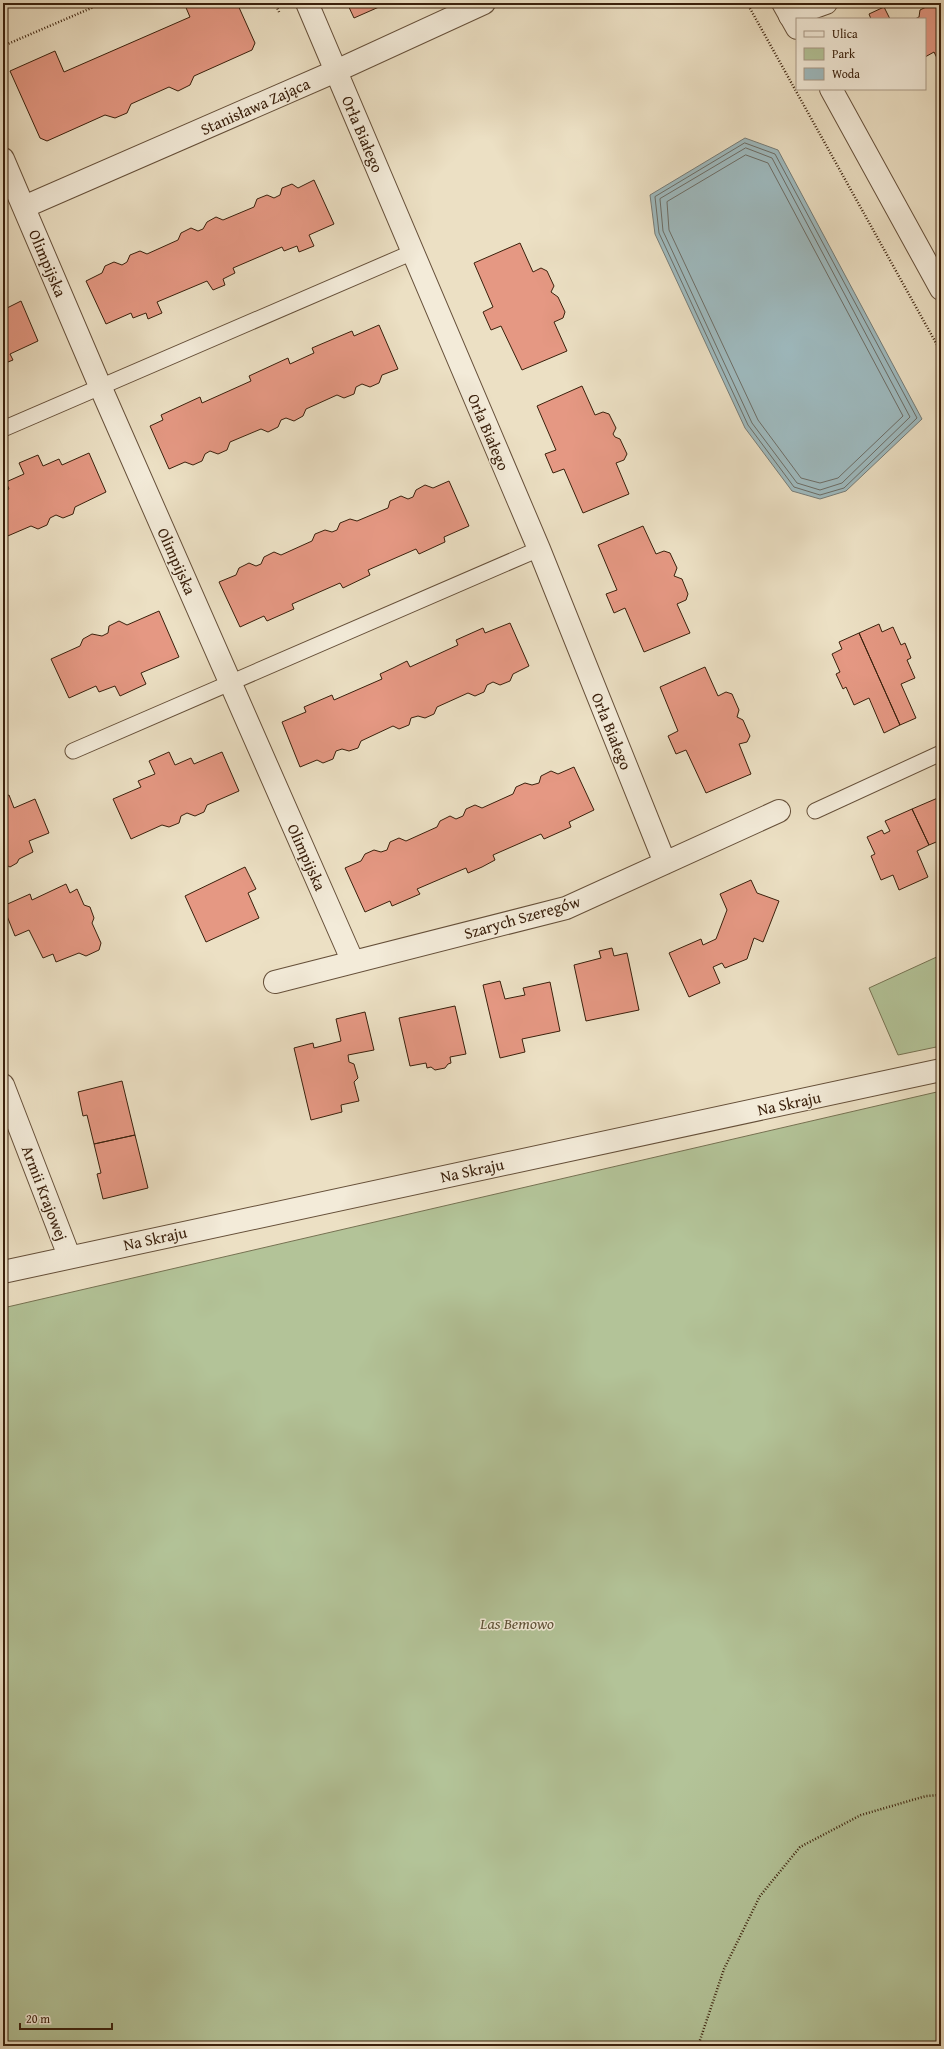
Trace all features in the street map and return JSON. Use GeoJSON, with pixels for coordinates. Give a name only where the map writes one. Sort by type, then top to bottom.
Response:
{"type":"FeatureCollection","features":[{"type":"Feature","properties":{"kind":"street","name":"Orła Białego"},"geometry":{"type":"LineString","coordinates":[[306,3],[539,549],[665,863]]}},
{"type":"Feature","properties":{"kind":"street","name":"Stanisława Zająca"},"geometry":{"type":"LineString","coordinates":[[24,207],[336,71],[484,3]]}},
{"type":"Feature","properties":{"kind":"street"},"geometry":{"type":"LineString","coordinates":[[790,16],[826,3]]}},
{"type":"Feature","properties":{"kind":"street"},"geometry":{"type":"LineString","coordinates":[[832,90],[941,289]]}},
{"type":"Feature","properties":{"kind":"street","name":"Olimpijska"},"geometry":{"type":"LineString","coordinates":[[3,159],[100,386],[353,962]]}},
{"type":"Feature","properties":{"kind":"street","name":"Szarych Szeregów"},"geometry":{"type":"LineString","coordinates":[[275,982],[566,908],[779,811]]}},
{"type":"Feature","properties":{"kind":"street","name":"Na Skraju"},"geometry":{"type":"LineString","coordinates":[[3,1272],[69,1256],[941,1070]]}},
{"type":"Feature","properties":{"kind":"street","name":"Armii Krajowej"},"geometry":{"type":"LineString","coordinates":[[3,1085],[69,1256]]}},
{"type":"Feature","properties":{"kind":"lane"},"geometry":{"type":"LineString","coordinates":[[3,429],[413,252]]}},
{"type":"Feature","properties":{"kind":"lane"},"geometry":{"type":"LineString","coordinates":[[73,751],[539,549]]}},
{"type":"Feature","properties":{"kind":"lane"},"geometry":{"type":"LineString","coordinates":[[815,811],[941,753]]}},
{"type":"Feature","properties":{"kind":"path"},"geometry":{"type":"LineString","coordinates":[[3,46],[103,3]]}},
{"type":"Feature","properties":{"kind":"path"},"geometry":{"type":"LineString","coordinates":[[747,3],[941,352]]}},
{"type":"Feature","properties":{"kind":"path"},"geometry":{"type":"LineString","coordinates":[[698,2046],[724,1969],[760,1896],[800,1847],[861,1815],[926,1796],[941,1794]]}},
{"type":"Feature","properties":{"kind":"green space"},"geometry":{"type":"Polygon","coordinates":[[[941,955],[941,1046],[898,1055],[869,988],[941,955]]]}},
{"type":"Feature","properties":{"kind":"green space","name":"Las Bemowo"},"geometry":{"type":"Polygon","coordinates":[[[941,1091],[941,2046],[3,2046],[3,1308],[941,1091]]]}},
{"type":"Feature","properties":{"kind":"water"},"geometry":{"type":"Polygon","coordinates":[[[745,138],[778,150],[922,419],[846,491],[820,499],[792,491],[745,428],[655,234],[650,195],[745,138]]]}},
{"type":"Feature","properties":{"kind":"building"},"geometry":{"type":"Polygon","coordinates":[[[184,3],[237,3],[255,43],[252,50],[194,76],[190,85],[178,91],[169,87],[131,104],[127,113],[115,118],[105,115],[47,141],[40,138],[10,71],[55,51],[64,72],[190,17],[184,3]]]}},
{"type":"Feature","properties":{"kind":"building"},"geometry":{"type":"Polygon","coordinates":[[[347,3],[388,3],[354,18],[347,3]]]}},
{"type":"Feature","properties":{"kind":"building"},"geometry":{"type":"Polygon","coordinates":[[[930,5],[938,6],[941,11],[941,66],[934,52],[926,56],[926,18],[917,18],[919,17],[920,10],[930,5]]]}},
{"type":"Feature","properties":{"kind":"building"},"geometry":{"type":"Polygon","coordinates":[[[884,7],[890,18],[871,18],[869,14],[884,7]]]}},
{"type":"Feature","properties":{"kind":"building"},"geometry":{"type":"Polygon","coordinates":[[[314,180],[334,224],[309,235],[314,246],[299,252],[297,246],[284,251],[282,247],[233,268],[235,273],[223,279],[225,285],[213,290],[207,281],[157,302],[162,313],[148,319],[146,313],[133,318],[131,313],[106,324],[86,281],[102,273],[105,266],[114,262],[122,265],[127,262],[130,255],[140,251],[147,254],[178,240],[181,233],[191,228],[198,231],[203,229],[207,222],[216,217],[223,220],[254,207],[257,199],[267,195],[274,198],[280,195],[282,188],[292,184],[298,188],[314,180]]]}},
{"type":"Feature","properties":{"kind":"building"},"geometry":{"type":"Polygon","coordinates":[[[520,243],[533,272],[541,268],[547,271],[554,286],[551,292],[558,297],[565,312],[563,318],[554,322],[567,351],[522,370],[501,326],[491,330],[483,312],[493,307],[474,263],[520,243]]]}},
{"type":"Feature","properties":{"kind":"building"},"geometry":{"type":"Polygon","coordinates":[[[21,301],[38,341],[10,354],[13,360],[3,364],[3,310],[21,301]]]}},
{"type":"Feature","properties":{"kind":"building"},"geometry":{"type":"Polygon","coordinates":[[[379,325],[398,369],[382,375],[379,383],[370,387],[362,384],[356,387],[354,394],[344,398],[337,395],[306,409],[303,416],[294,421],[286,418],[281,420],[278,427],[268,432],[261,429],[230,442],[227,450],[218,454],[210,451],[205,454],[202,461],[193,465],[185,462],[169,469],[150,426],[163,420],[161,415],[200,397],[202,403],[251,381],[249,376],[288,358],[290,364],[314,353],[312,348],[352,331],[354,336],[379,325]]]}},
{"type":"Feature","properties":{"kind":"building"},"geometry":{"type":"Polygon","coordinates":[[[582,386],[595,415],[603,412],[609,414],[616,428],[613,434],[615,437],[620,439],[627,454],[624,460],[616,463],[629,494],[583,513],[564,469],[553,473],[545,454],[556,450],[537,406],[582,386]]]}},
{"type":"Feature","properties":{"kind":"building"},"geometry":{"type":"Polygon","coordinates":[[[89,453],[106,492],[75,507],[73,514],[63,518],[56,515],[50,518],[47,525],[38,529],[31,526],[3,538],[3,492],[9,489],[6,482],[24,474],[19,463],[38,455],[43,466],[59,459],[62,465],[89,453]]]}},
{"type":"Feature","properties":{"kind":"building"},"geometry":{"type":"Polygon","coordinates":[[[449,481],[469,526],[444,537],[445,542],[419,554],[416,549],[368,570],[370,575],[343,588],[340,583],[292,604],[294,609],[267,621],[264,616],[240,627],[219,582],[236,575],[239,568],[249,563],[256,566],[261,564],[264,557],[274,552],[281,555],[312,541],[315,534],[325,530],[332,532],[337,530],[340,523],[350,519],[357,521],[388,508],[390,501],[401,496],[408,499],[413,497],[416,490],[425,485],[433,488],[449,481]]]}},
{"type":"Feature","properties":{"kind":"building"},"geometry":{"type":"Polygon","coordinates":[[[643,526],[656,554],[664,551],[670,553],[677,568],[674,576],[682,579],[688,594],[686,600],[677,604],[690,633],[644,652],[625,608],[614,613],[606,594],[617,590],[598,545],[643,526]]]}},
{"type":"Feature","properties":{"kind":"building"},"geometry":{"type":"Polygon","coordinates":[[[159,611],[179,657],[141,673],[146,684],[120,696],[115,686],[99,692],[96,686],[69,698],[51,659],[80,646],[83,639],[92,634],[102,636],[108,633],[109,626],[119,621],[127,625],[159,611]]]}},
{"type":"Feature","properties":{"kind":"building"},"geometry":{"type":"Polygon","coordinates":[[[510,623],[529,666],[513,674],[510,681],[500,685],[493,682],[487,685],[484,692],[475,696],[468,693],[437,707],[434,714],[425,718],[418,716],[411,718],[409,725],[399,729],[393,726],[361,741],[358,748],[349,751],[342,749],[336,751],[333,759],[323,763],[317,760],[300,767],[282,722],[306,712],[304,707],[332,695],[334,700],[382,679],[380,674],[407,661],[410,667],[458,645],[456,640],[483,628],[485,633],[510,623]]]}},
{"type":"Feature","properties":{"kind":"building"},"geometry":{"type":"Polygon","coordinates":[[[879,624],[882,632],[893,627],[901,645],[905,643],[911,658],[907,660],[915,678],[901,684],[916,718],[900,725],[859,633],[879,624]]]}},
{"type":"Feature","properties":{"kind":"building"},"geometry":{"type":"Polygon","coordinates":[[[859,633],[900,725],[884,733],[869,698],[854,705],[846,687],[843,689],[836,674],[840,672],[832,654],[842,649],[839,642],[859,633]]]}},
{"type":"Feature","properties":{"kind":"building"},"geometry":{"type":"Polygon","coordinates":[[[705,667],[718,696],[726,692],[732,694],[739,710],[737,717],[743,720],[750,736],[747,742],[739,744],[751,774],[706,793],[686,750],[676,754],[668,736],[678,731],[660,687],[705,667]]]}},
{"type":"Feature","properties":{"kind":"building"},"geometry":{"type":"Polygon","coordinates":[[[169,752],[175,765],[191,758],[194,764],[222,752],[239,791],[207,805],[204,812],[195,816],[187,813],[181,816],[179,823],[169,827],[162,825],[131,839],[113,799],[141,787],[138,781],[155,774],[149,761],[169,752]]]}},
{"type":"Feature","properties":{"kind":"building"},"geometry":{"type":"Polygon","coordinates":[[[574,767],[594,810],[569,822],[571,827],[544,839],[541,834],[493,855],[495,860],[482,867],[468,873],[466,868],[417,889],[420,894],[392,906],[390,901],[365,912],[345,868],[361,861],[365,854],[374,850],[381,852],[387,850],[390,842],[399,838],[406,841],[437,827],[440,821],[450,816],[456,819],[463,816],[466,809],[475,805],[482,808],[513,794],[516,787],[525,783],[532,785],[539,783],[541,776],[551,771],[558,774],[574,767]]]}},
{"type":"Feature","properties":{"kind":"building"},"geometry":{"type":"Polygon","coordinates":[[[9,795],[14,808],[35,799],[49,833],[29,841],[33,852],[19,859],[17,863],[10,867],[6,865],[3,866],[3,797],[9,795]]]}},
{"type":"Feature","properties":{"kind":"building"},"geometry":{"type":"Polygon","coordinates":[[[940,797],[941,840],[929,845],[912,809],[940,797]]]}},
{"type":"Feature","properties":{"kind":"building"},"geometry":{"type":"Polygon","coordinates":[[[912,809],[929,845],[917,851],[928,877],[899,890],[893,875],[881,880],[871,856],[875,854],[867,837],[882,830],[884,834],[890,831],[885,821],[912,809]]]}},
{"type":"Feature","properties":{"kind":"building"},"geometry":{"type":"Polygon","coordinates":[[[245,867],[256,889],[248,893],[259,918],[206,942],[185,896],[245,867]]]}},
{"type":"Feature","properties":{"kind":"building"},"geometry":{"type":"Polygon","coordinates":[[[751,880],[757,893],[779,901],[763,942],[754,938],[747,959],[725,968],[722,963],[713,967],[720,983],[689,997],[669,953],[701,939],[703,945],[716,939],[727,910],[720,894],[751,880]]]}},
{"type":"Feature","properties":{"kind":"building"},"geometry":{"type":"Polygon","coordinates":[[[66,884],[70,893],[77,889],[84,905],[90,907],[94,918],[92,923],[101,943],[99,950],[86,956],[79,953],[56,962],[53,954],[43,958],[29,930],[15,936],[3,906],[30,894],[32,900],[66,884]]]}},
{"type":"Feature","properties":{"kind":"building"},"geometry":{"type":"Polygon","coordinates":[[[612,948],[614,956],[627,953],[639,1010],[586,1021],[574,965],[601,958],[599,951],[612,948]]]}},
{"type":"Feature","properties":{"kind":"building"},"geometry":{"type":"Polygon","coordinates":[[[500,981],[505,999],[525,995],[523,988],[550,982],[560,1031],[522,1039],[525,1052],[500,1058],[483,985],[500,981]]]}},
{"type":"Feature","properties":{"kind":"building"},"geometry":{"type":"Polygon","coordinates":[[[455,1006],[466,1054],[450,1057],[451,1063],[445,1068],[435,1070],[431,1067],[427,1068],[426,1063],[410,1066],[399,1018],[455,1006]]]}},
{"type":"Feature","properties":{"kind":"building"},"geometry":{"type":"Polygon","coordinates":[[[365,1012],[374,1050],[348,1055],[349,1062],[354,1064],[358,1078],[354,1082],[359,1101],[341,1105],[342,1112],[311,1120],[294,1048],[313,1043],[314,1048],[341,1041],[336,1019],[365,1012]]]}},
{"type":"Feature","properties":{"kind":"building"},"geometry":{"type":"Polygon","coordinates":[[[122,1081],[135,1135],[94,1144],[87,1115],[83,1116],[78,1092],[122,1081]]]}},
{"type":"Feature","properties":{"kind":"building"},"geometry":{"type":"Polygon","coordinates":[[[135,1135],[148,1188],[103,1199],[97,1174],[101,1173],[94,1144],[135,1135]]]}}]}
